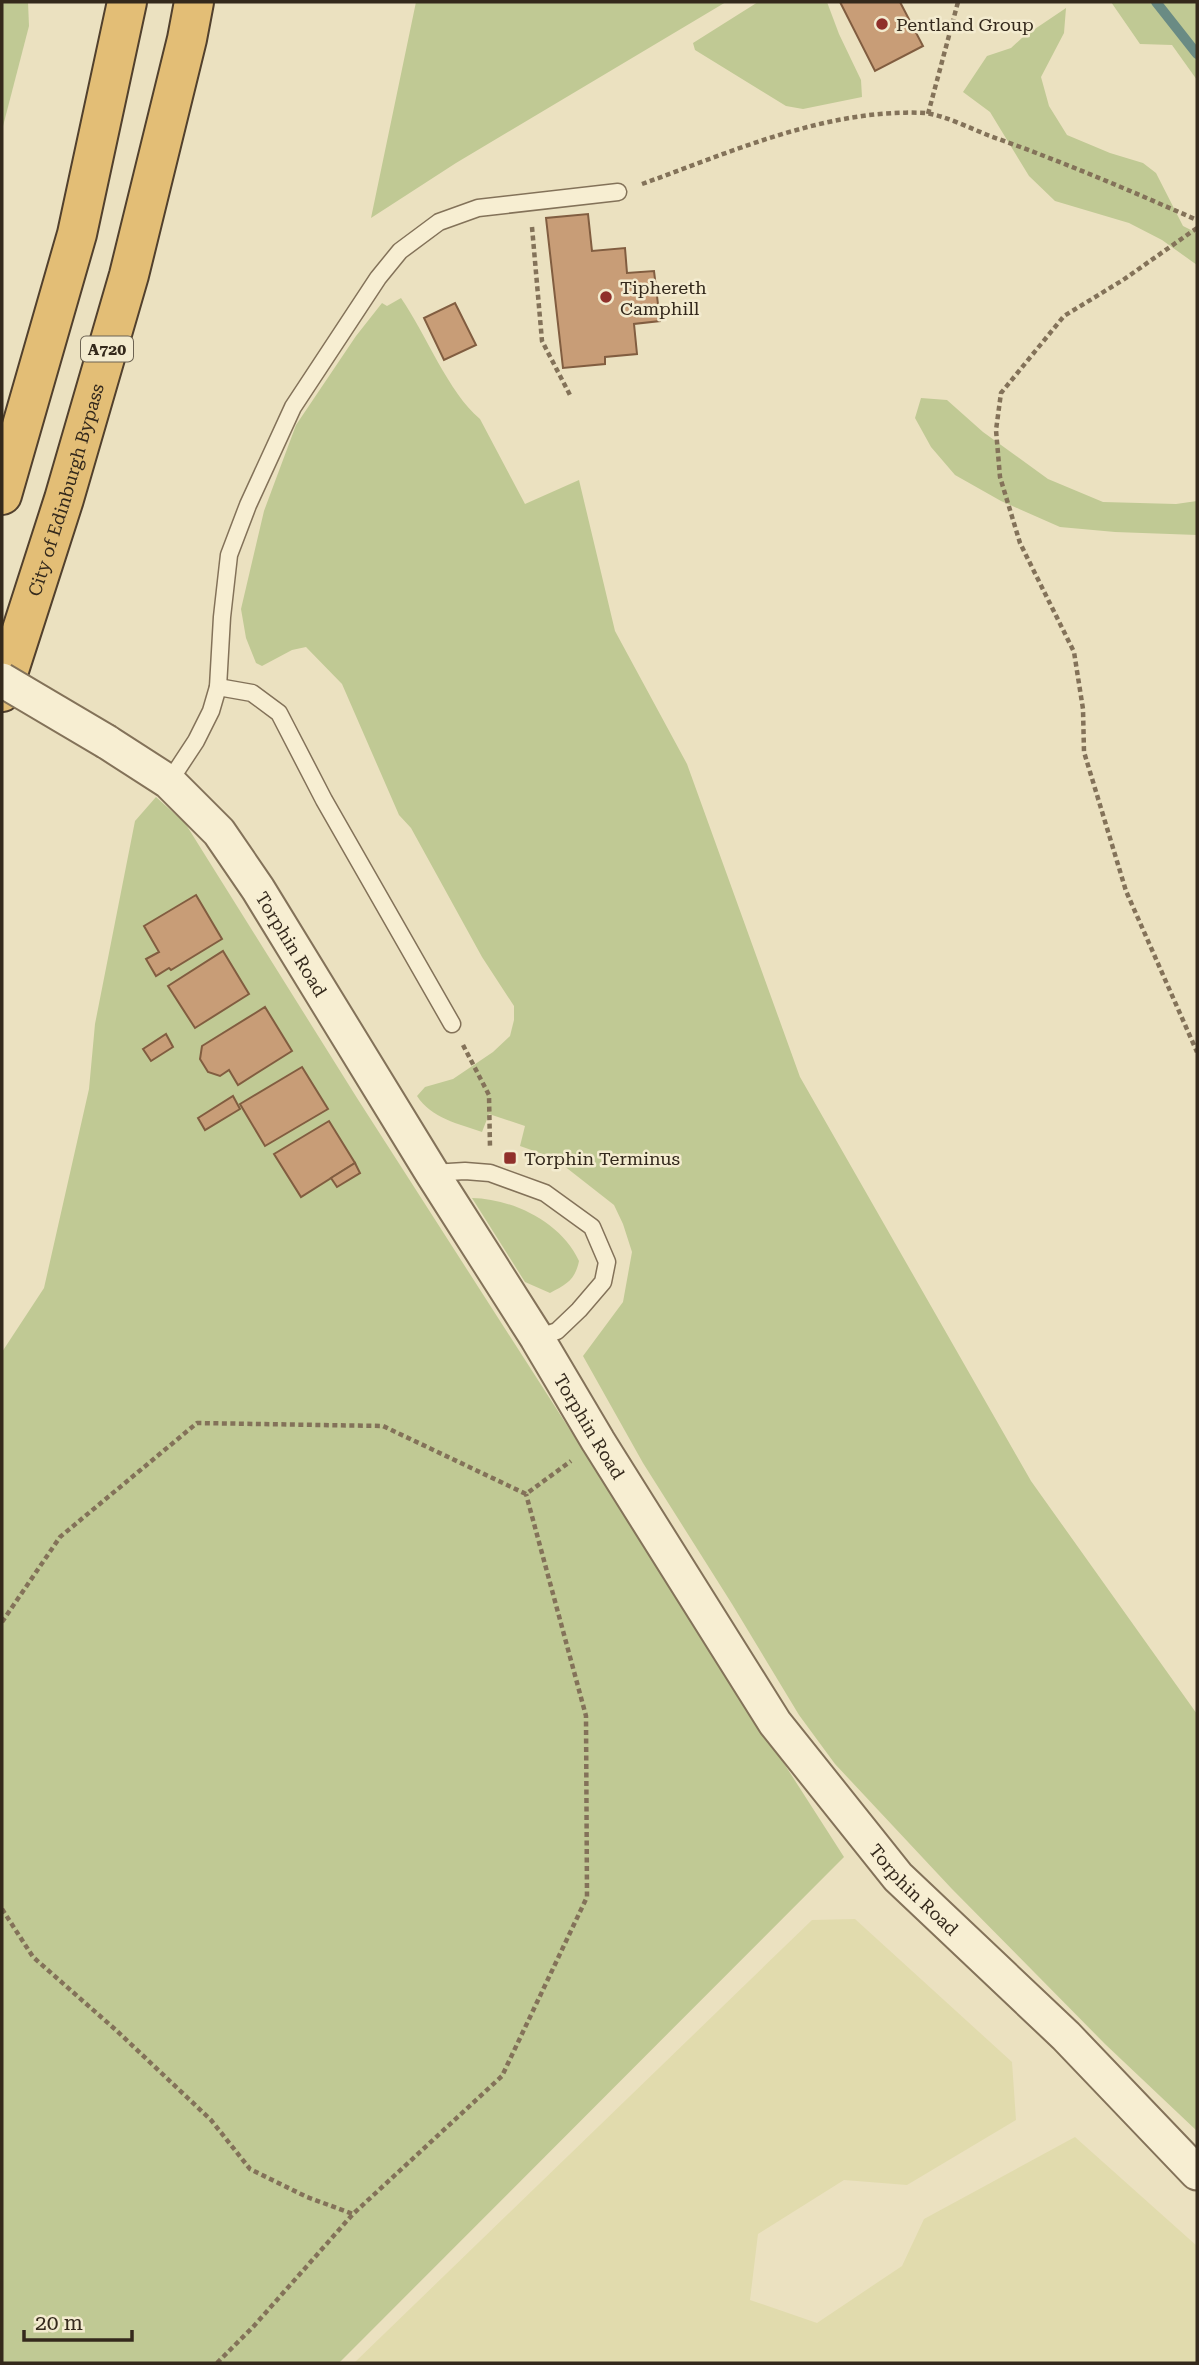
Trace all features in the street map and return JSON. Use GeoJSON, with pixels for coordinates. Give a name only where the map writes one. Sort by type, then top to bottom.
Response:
{"type":"FeatureCollection","features":[{"type":"Feature","properties":{"kind":"highway"},"geometry":{"type":"LineString","coordinates":[[2,495],[77,233],[127,2]]}},
{"type":"Feature","properties":{"kind":"highway","name":"City of Edinburgh Bypass"},"geometry":{"type":"LineString","coordinates":[[2,692],[64,499],[129,275],[194,2]]}},
{"type":"Feature","properties":{"kind":"street","name":"Torphin Road"},"geometry":{"type":"LineString","coordinates":[[2,680],[169,782],[219,832],[265,901],[775,1723],[898,1877],[1066,2036],[1197,2173]]}},
{"type":"Feature","properties":{"kind":"lane"},"geometry":{"type":"LineString","coordinates":[[169,782],[196,741],[211,711],[218,687],[229,555],[257,483],[293,407],[377,278],[400,251],[439,222],[478,208],[618,192]]}},
{"type":"Feature","properties":{"kind":"lane"},"geometry":{"type":"LineString","coordinates":[[218,687],[252,693],[279,713],[324,800],[452,1024]]}},
{"type":"Feature","properties":{"kind":"lane"},"geometry":{"type":"LineString","coordinates":[[432,1172],[465,1171],[490,1174],[545,1193],[592,1227],[607,1262],[603,1282],[557,1331],[537,1338]]}},
{"type":"Feature","properties":{"kind":"path"},"geometry":{"type":"LineString","coordinates":[[928,114],[958,2]]}},
{"type":"Feature","properties":{"kind":"path"},"geometry":{"type":"LineString","coordinates":[[618,192],[751,144],[806,128],[880,113],[928,114],[1092,173],[1197,220]]}},
{"type":"Feature","properties":{"kind":"path"},"geometry":{"type":"LineString","coordinates":[[529,201],[542,341],[571,397]]}},
{"type":"Feature","properties":{"kind":"path"},"geometry":{"type":"LineString","coordinates":[[1197,228],[1123,280],[1064,316],[1001,393],[996,430],[1000,477],[1020,543],[1074,652],[1083,709],[1084,752],[1126,891],[1197,1052]]}},
{"type":"Feature","properties":{"kind":"path"},"geometry":{"type":"LineString","coordinates":[[452,1024],[489,1096],[490,1174]]}},
{"type":"Feature","properties":{"kind":"path"},"geometry":{"type":"LineString","coordinates":[[2,1622],[60,1536],[197,1423],[383,1426],[526,1494],[586,1716],[587,1897],[502,2076],[353,2214],[218,2363]]}},
{"type":"Feature","properties":{"kind":"path"},"geometry":{"type":"LineString","coordinates":[[526,1494],[598,1441]]}},
{"type":"Feature","properties":{"kind":"path"},"geometry":{"type":"LineString","coordinates":[[2,1909],[33,1958],[117,2031],[211,2120],[250,2169],[307,2197],[353,2214]]}},
{"type":"Feature","properties":{"kind":"shaded area"},"geometry":{"type":"Polygon","coordinates":[[[855,1919],[1012,2062],[1016,2120],[907,2185],[844,2180],[758,2234],[750,2300],[817,2323],[902,2266],[924,2219],[1075,2137],[1197,2246],[1197,2363],[354,2363],[812,1920],[855,1919]]]}},
{"type":"Feature","properties":{"kind":"green space"},"geometry":{"type":"Polygon","coordinates":[[[2,2],[28,2],[29,26],[2,130],[2,2]]]}},
{"type":"Feature","properties":{"kind":"green space"},"geometry":{"type":"Polygon","coordinates":[[[416,2],[726,2],[456,163],[371,218],[416,2]]]}},
{"type":"Feature","properties":{"kind":"green space"},"geometry":{"type":"Polygon","coordinates":[[[758,2],[827,2],[861,80],[862,97],[803,109],[786,106],[695,50],[693,43],[758,2]]]}},
{"type":"Feature","properties":{"kind":"green space"},"geometry":{"type":"Polygon","coordinates":[[[1111,2],[1197,2],[1197,80],[1172,45],[1140,44],[1111,2]]]}},
{"type":"Feature","properties":{"kind":"green space"},"geometry":{"type":"Polygon","coordinates":[[[1066,8],[1064,33],[1041,77],[1049,106],[1067,135],[1143,163],[1156,173],[1183,226],[1197,233],[1197,265],[1162,240],[1129,223],[1055,201],[1029,176],[990,112],[963,92],[987,56],[1011,48],[1066,8]]]}},
{"type":"Feature","properties":{"kind":"green space"},"geometry":{"type":"Polygon","coordinates":[[[401,298],[458,394],[480,419],[525,504],[579,480],[615,631],[687,764],[800,1077],[1031,1481],[1197,1714],[1197,2131],[1105,2044],[952,1889],[835,1764],[799,1715],[643,1463],[583,1356],[623,1302],[632,1252],[614,1205],[554,1158],[520,1146],[525,1126],[489,1114],[482,1132],[438,1115],[417,1096],[425,1087],[453,1079],[493,1052],[510,1036],[514,1006],[482,957],[411,828],[399,815],[342,684],[306,647],[292,650],[262,666],[256,663],[246,638],[241,609],[264,511],[296,425],[356,336],[382,303],[387,306],[401,298]]]}},
{"type":"Feature","properties":{"kind":"green space"},"geometry":{"type":"Polygon","coordinates":[[[921,398],[947,400],[983,432],[1048,479],[1103,502],[1176,504],[1197,501],[1197,535],[1060,527],[1001,501],[955,475],[931,447],[915,418],[921,398]]]}},
{"type":"Feature","properties":{"kind":"green space"},"geometry":{"type":"Polygon","coordinates":[[[156,797],[185,823],[357,1098],[844,1857],[339,2363],[2,2363],[2,1352],[44,1288],[89,1089],[95,1024],[135,821],[156,797]]]}},
{"type":"Feature","properties":{"kind":"green space"},"geometry":{"type":"Polygon","coordinates":[[[472,1198],[488,1199],[519,1208],[548,1224],[571,1247],[579,1261],[573,1277],[550,1293],[525,1282],[472,1198]]]}},
{"type":"Feature","properties":{"kind":"building","name":"Pentland Group"},"geometry":{"type":"Polygon","coordinates":[[[840,2],[900,2],[923,46],[875,71],[840,2]]]}},
{"type":"Feature","properties":{"kind":"building","name":"Tiphereth Camphill"},"geometry":{"type":"Polygon","coordinates":[[[588,214],[592,251],[625,248],[627,273],[654,271],[660,321],[634,324],[637,354],[605,357],[605,364],[563,368],[546,218],[588,214]]]}},
{"type":"Feature","properties":{"kind":"building"},"geometry":{"type":"Polygon","coordinates":[[[455,303],[476,345],[444,360],[424,318],[455,303]]]}},
{"type":"Feature","properties":{"kind":"building"},"geometry":{"type":"Polygon","coordinates":[[[196,895],[222,939],[171,970],[169,968],[156,976],[146,959],[159,952],[144,926],[196,895]]]}},
{"type":"Feature","properties":{"kind":"building"},"geometry":{"type":"Polygon","coordinates":[[[223,951],[249,994],[195,1028],[168,986],[223,951]]]}},
{"type":"Feature","properties":{"kind":"building"},"geometry":{"type":"Polygon","coordinates":[[[265,1007],[292,1051],[238,1085],[229,1070],[220,1076],[208,1072],[200,1059],[202,1046],[265,1007]]]}},
{"type":"Feature","properties":{"kind":"building"},"geometry":{"type":"Polygon","coordinates":[[[166,1034],[173,1047],[151,1061],[143,1049],[166,1034]]]}},
{"type":"Feature","properties":{"kind":"building"},"geometry":{"type":"Polygon","coordinates":[[[302,1067],[328,1109],[265,1146],[240,1104],[302,1067]]]}},
{"type":"Feature","properties":{"kind":"building"},"geometry":{"type":"Polygon","coordinates":[[[233,1096],[240,1109],[205,1130],[198,1118],[233,1096]]]}},
{"type":"Feature","properties":{"kind":"building"},"geometry":{"type":"Polygon","coordinates":[[[329,1121],[355,1163],[301,1197],[274,1154],[329,1121]]]}},
{"type":"Feature","properties":{"kind":"building"},"geometry":{"type":"Polygon","coordinates":[[[355,1163],[360,1173],[337,1187],[331,1178],[355,1163]]]}},
{"type":"Feature","properties":{"kind":"waterway"},"geometry":{"type":"LineString","coordinates":[[1156,2],[1197,54]]}},
{"type":"Feature","properties":{"kind":"place","name":"Pentland Group"},"geometry":{"type":"Point","coordinates":[882,24]}},
{"type":"Feature","properties":{"kind":"place","name":"Tiphereth Camphill"},"geometry":{"type":"Point","coordinates":[606,297]}},
{"type":"Feature","properties":{"kind":"place","name":"Torphin Terminus"},"geometry":{"type":"Point","coordinates":[510,1158]}}]}
